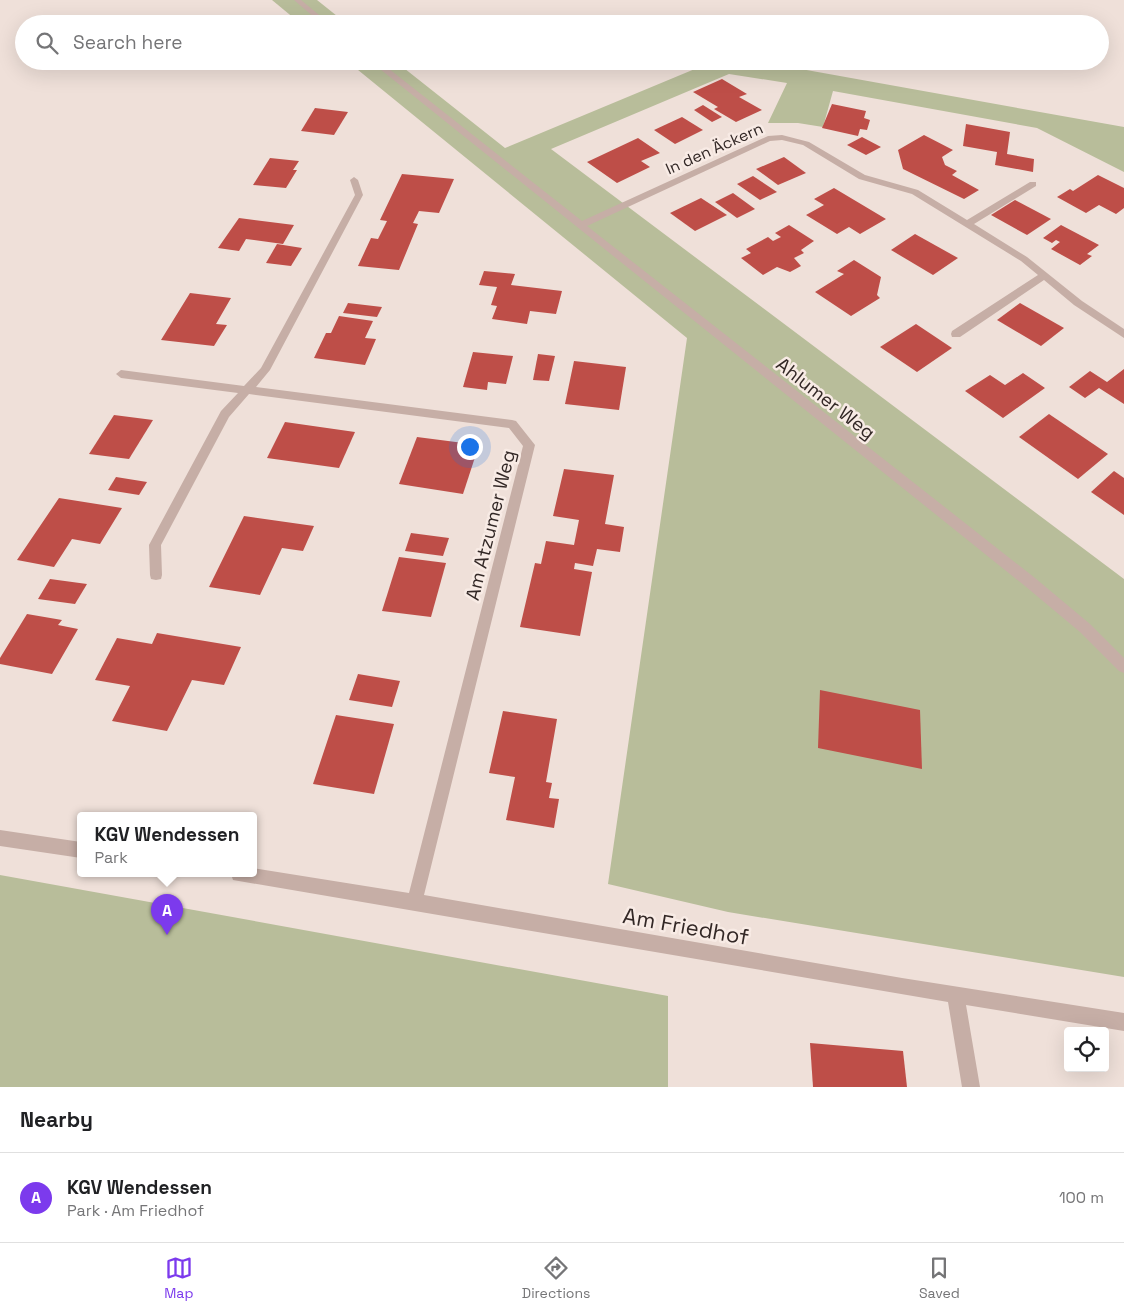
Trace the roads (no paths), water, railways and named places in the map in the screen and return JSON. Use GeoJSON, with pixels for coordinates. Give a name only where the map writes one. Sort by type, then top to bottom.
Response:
{"type":"FeatureCollection","features":[{"type":"Feature","properties":{"kind":"street"},"geometry":{"type":"LineString","coordinates":[[297,0],[316,15]]}},
{"type":"Feature","properties":{"kind":"street","name":"Ahlumer Weg"},"geometry":{"type":"LineString","coordinates":[[385,70],[1030,582],[1085,628],[1124,667]]}},
{"type":"Feature","properties":{"kind":"street","name":"In den Äckern"},"geometry":{"type":"LineString","coordinates":[[581,225],[768,139],[782,137],[797,139],[864,177],[901,186],[915,192],[1024,259],[1086,309],[1124,334]]}},
{"type":"Feature","properties":{"kind":"street"},"geometry":{"type":"LineString","coordinates":[[156,575],[155,545],[226,414],[265,370],[359,195],[354,180]]}},
{"type":"Feature","properties":{"kind":"street"},"geometry":{"type":"LineString","coordinates":[[966,224],[1033,184]]}},
{"type":"Feature","properties":{"kind":"street"},"geometry":{"type":"LineString","coordinates":[[956,334],[1044,276]]}},
{"type":"Feature","properties":{"kind":"street","name":"Am Atzumer Weg"},"geometry":{"type":"LineString","coordinates":[[121,374],[512,424],[529,445],[415,900]]}},
{"type":"Feature","properties":{"kind":"street"},"geometry":{"type":"LineString","coordinates":[[0,838],[77,849]]}},
{"type":"Feature","properties":{"kind":"street","name":"Am Friedhof"},"geometry":{"type":"LineString","coordinates":[[257,877],[415,900],[956,996],[1124,1022]]}},
{"type":"Feature","properties":{"kind":"street"},"geometry":{"type":"LineString","coordinates":[[956,996],[971,1087]]}},
{"type":"Feature","properties":{"kind":"place","name":"KGV Wendessen"},"geometry":{"type":"Point","coordinates":[167,935]}}]}
